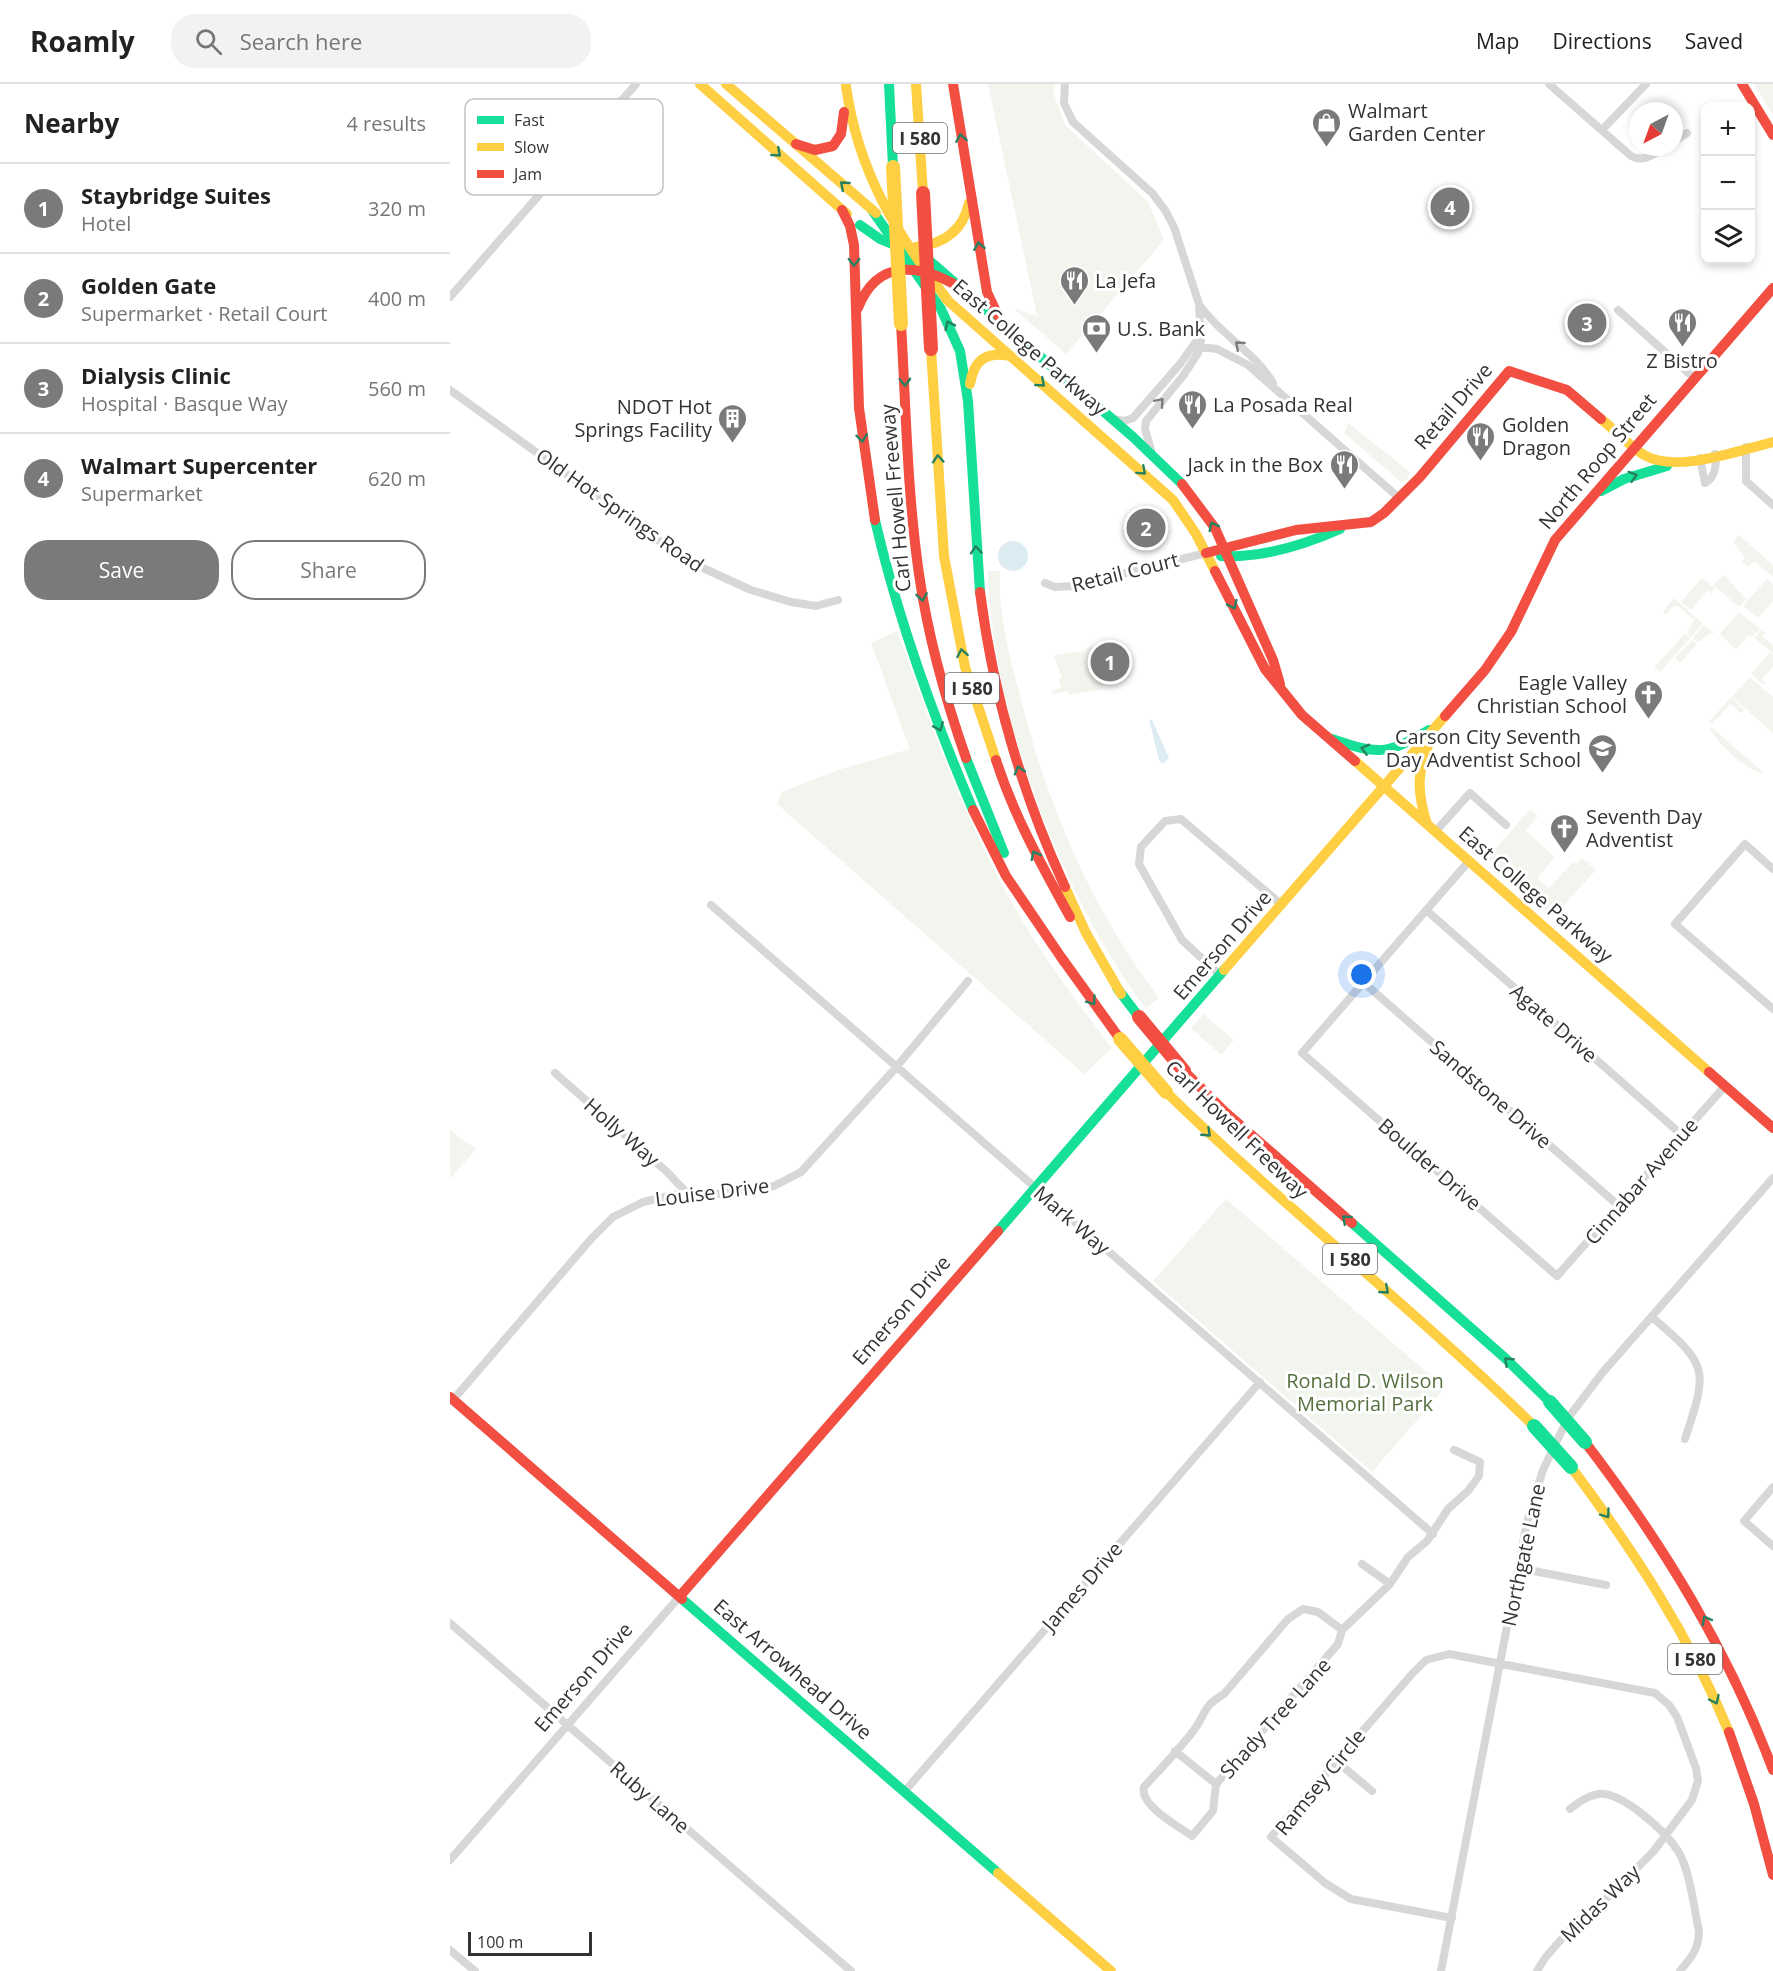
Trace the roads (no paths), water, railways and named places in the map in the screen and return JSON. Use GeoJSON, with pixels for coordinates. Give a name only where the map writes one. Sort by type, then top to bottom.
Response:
{"type":"FeatureCollection","features":[{"type":"Feature","properties":{"kind":"main road"},"geometry":{"type":"LineString","coordinates":[[700,84],[842,210],[920,270]]}},
{"type":"Feature","properties":{"kind":"main road"},"geometry":{"type":"LineString","coordinates":[[726,84],[872,210],[906,245]]}},
{"type":"Feature","properties":{"kind":"main road","name":"Carl Howell Freeway"},"geometry":{"type":"LineString","coordinates":[[889,84],[913,527],[924,610],[941,683],[960,748],[999,842],[1034,911],[1065,963],[1120,1039],[1166,1092],[1233,1157],[1476,1370],[1534,1426],[1571,1467],[1630,1546],[1666,1603],[1708,1685],[1747,1778],[1773,1881]]}},
{"type":"Feature","properties":{"kind":"main road","name":"Carl Howell Freeway"},"geometry":{"type":"LineString","coordinates":[[916,84],[944,556],[965,667],[987,739],[1030,845],[1082,937],[1121,994],[1184,1071],[1224,1111],[1489,1343],[1550,1402],[1585,1442],[1626,1494],[1686,1583],[1725,1656],[1773,1770]]}},
{"type":"Feature","properties":{"kind":"main road"},"geometry":{"type":"LineString","coordinates":[[953,84],[987,291],[1001,322]]}},
{"type":"Feature","properties":{"kind":"main road"},"geometry":{"type":"LineString","coordinates":[[1742,84],[1773,135]]}},
{"type":"Feature","properties":{"kind":"main road"},"geometry":{"type":"LineString","coordinates":[[796,144],[818,150],[828,148],[837,142],[842,130],[846,85]]}},
{"type":"Feature","properties":{"kind":"main road"},"geometry":{"type":"LineString","coordinates":[[846,85],[851,124],[861,163],[878,198],[951,328],[960,351],[968,401],[980,594],[1001,707],[1018,769],[1047,850],[1086,933],[1121,994]]}},
{"type":"Feature","properties":{"kind":"main road"},"geometry":{"type":"LineString","coordinates":[[860,225],[880,239],[906,245],[940,243],[958,229],[969,206],[969,192]]}},
{"type":"Feature","properties":{"kind":"main road"},"geometry":{"type":"LineString","coordinates":[[842,210],[854,239],[858,395],[865,462],[875,522],[901,621],[935,716],[989,843],[1006,877],[1065,963]]}},
{"type":"Feature","properties":{"kind":"main road","name":"East College Parkway"},"geometry":{"type":"LineString","coordinates":[[906,245],[961,288],[1153,454],[1196,498],[1225,552],[1273,660],[1280,684]]}},
{"type":"Feature","properties":{"kind":"main road"},"geometry":{"type":"LineString","coordinates":[[856,317],[861,298],[877,279],[900,268],[920,270],[946,277],[961,288]]}},
{"type":"Feature","properties":{"kind":"main road","name":"East College Parkway"},"geometry":{"type":"LineString","coordinates":[[920,270],[950,303],[1167,494],[1189,522],[1265,669],[1280,684],[1302,715],[1773,1128]]}},
{"type":"Feature","properties":{"kind":"main road","name":"North Roop Street"},"geometry":{"type":"LineString","coordinates":[[1383,787],[1500,649],[1555,540],[1773,288]]}},
{"type":"Feature","properties":{"kind":"main road"},"geometry":{"type":"LineString","coordinates":[[968,401],[972,370],[977,360],[992,353],[1010,356]]}},
{"type":"Feature","properties":{"kind":"main road","name":"Retail Drive"},"geometry":{"type":"LineString","coordinates":[[1206,553],[1225,552],[1320,527],[1340,529],[1378,518],[1399,498],[1509,371],[1567,390],[1634,447]]}},
{"type":"Feature","properties":{"kind":"main road"},"geometry":{"type":"LineString","coordinates":[[1593,495],[1623,479],[1676,463],[1773,442]]}},
{"type":"Feature","properties":{"kind":"main road"},"geometry":{"type":"LineString","coordinates":[[1634,447],[1658,462],[1676,463]]}},
{"type":"Feature","properties":{"kind":"main road"},"geometry":{"type":"LineString","coordinates":[[1326,737],[1382,753],[1392,751],[1437,725]]}},
{"type":"Feature","properties":{"kind":"main road"},"geometry":{"type":"LineString","coordinates":[[1431,828],[1416,785],[1419,768],[1437,725]]}},
{"type":"Feature","properties":{"kind":"main road","name":"Emerson Drive"},"geometry":{"type":"LineString","coordinates":[[680,1596],[1383,787]]}},
{"type":"Feature","properties":{"kind":"main road","name":"East Arrowhead Drive"},"geometry":{"type":"LineString","coordinates":[[452,1398],[1111,1971]]}},
{"type":"Feature","properties":{"kind":"street"},"geometry":{"type":"LineString","coordinates":[[623,99],[636,84]]}},
{"type":"Feature","properties":{"kind":"street"},"geometry":{"type":"LineString","coordinates":[[1065,84],[1064,103],[1072,122],[1152,193],[1165,210],[1174,227],[1199,304],[1200,334],[1194,361],[1146,421],[1145,429],[1153,454]]}},
{"type":"Feature","properties":{"kind":"street"},"geometry":{"type":"LineString","coordinates":[[1549,84],[1629,152]]}},
{"type":"Feature","properties":{"kind":"street"},"geometry":{"type":"LineString","coordinates":[[1602,130],[1646,84]]}},
{"type":"Feature","properties":{"kind":"street"},"geometry":{"type":"LineString","coordinates":[[1683,135],[1687,133]]}},
{"type":"Feature","properties":{"kind":"street"},"geometry":{"type":"LineString","coordinates":[[1634,156],[1648,158],[1651,156]]}},
{"type":"Feature","properties":{"kind":"street"},"geometry":{"type":"LineString","coordinates":[[450,297],[539,195]]}},
{"type":"Feature","properties":{"kind":"street"},"geometry":{"type":"LineString","coordinates":[[1199,304],[1212,321],[1254,359],[1276,389]]}},
{"type":"Feature","properties":{"kind":"street"},"geometry":{"type":"LineString","coordinates":[[1618,310],[1694,378]]}},
{"type":"Feature","properties":{"kind":"street"},"geometry":{"type":"LineString","coordinates":[[1196,345],[1237,357],[1399,498]]}},
{"type":"Feature","properties":{"kind":"street"},"geometry":{"type":"LineString","coordinates":[[1111,418],[1124,421],[1133,418],[1196,345]]}},
{"type":"Feature","properties":{"kind":"street","name":"Old Hot Springs Road"},"geometry":{"type":"LineString","coordinates":[[450,390],[658,540],[705,569],[751,590],[791,602],[816,606],[838,600]]}},
{"type":"Feature","properties":{"kind":"street"},"geometry":{"type":"LineString","coordinates":[[1746,447],[1746,481],[1773,505]]}},
{"type":"Feature","properties":{"kind":"street"},"geometry":{"type":"LineString","coordinates":[[1700,458],[1705,483],[1710,480],[1717,464],[1715,454]]}},
{"type":"Feature","properties":{"kind":"street","name":"Retail Court"},"geometry":{"type":"LineString","coordinates":[[1044,583],[1055,587],[1073,586],[1206,553]]}},
{"type":"Feature","properties":{"kind":"street"},"geometry":{"type":"LineString","coordinates":[[1431,828],[1470,793],[1506,825]]}},
{"type":"Feature","properties":{"kind":"street"},"geometry":{"type":"LineString","coordinates":[[1221,976],[1182,940],[1139,864],[1140,850],[1148,839],[1165,820],[1180,819],[1281,905]]}},
{"type":"Feature","properties":{"kind":"street"},"geometry":{"type":"LineString","coordinates":[[1773,869],[1745,844],[1675,924],[1773,1009]]}},
{"type":"Feature","properties":{"kind":"street"},"geometry":{"type":"LineString","coordinates":[[1363,982],[1469,861]]}},
{"type":"Feature","properties":{"kind":"street","name":"Mark Way"},"geometry":{"type":"LineString","coordinates":[[711,905],[1433,1534]]}},
{"type":"Feature","properties":{"kind":"street","name":"Agate Drive"},"geometry":{"type":"LineString","coordinates":[[1426,910],[1682,1135]]}},
{"type":"Feature","properties":{"kind":"street","name":"Louise Drive"},"geometry":{"type":"LineString","coordinates":[[452,1398],[591,1239],[613,1217],[631,1206],[686,1192],[718,1194],[765,1187],[782,1183],[801,1172],[897,1066],[968,981]]}},
{"type":"Feature","properties":{"kind":"street","name":"Boulder Drive"},"geometry":{"type":"LineString","coordinates":[[1363,982],[1302,1053],[1557,1276]]}},
{"type":"Feature","properties":{"kind":"street","name":"Sandstone Drive"},"geometry":{"type":"LineString","coordinates":[[1363,982],[1619,1206]]}},
{"type":"Feature","properties":{"kind":"street","name":"Holly Way"},"geometry":{"type":"LineString","coordinates":[[555,1073],[666,1171],[686,1192]]}},
{"type":"Feature","properties":{"kind":"street","name":"Cinnabar Avenue"},"geometry":{"type":"LineString","coordinates":[[1557,1276],[1725,1086]]}},
{"type":"Feature","properties":{"kind":"street","name":"Northgate Lane"},"geometry":{"type":"LineString","coordinates":[[1441,1971],[1518,1568],[1535,1490],[1554,1443],[1568,1418],[1591,1388],[1773,1178]]}},
{"type":"Feature","properties":{"kind":"street"},"geometry":{"type":"LineString","coordinates":[[1652,1317],[1686,1346],[1695,1361],[1701,1380],[1701,1393],[1685,1439]]}},
{"type":"Feature","properties":{"kind":"street","name":"James Drive"},"geometry":{"type":"LineString","coordinates":[[904,1792],[1260,1382]]}},
{"type":"Feature","properties":{"kind":"street","name":"Shady Tree Lane"},"geometry":{"type":"LineString","coordinates":[[1342,1630],[1312,1610],[1294,1613],[1224,1694],[1203,1711],[1196,1727],[1144,1787],[1142,1793],[1147,1803],[1192,1836],[1213,1811],[1217,1796],[1216,1784],[1334,1651],[1342,1630],[1390,1584],[1408,1557],[1433,1534],[1448,1509],[1468,1491],[1479,1476],[1480,1462],[1454,1450]]}},
{"type":"Feature","properties":{"kind":"street"},"geometry":{"type":"LineString","coordinates":[[1773,1487],[1744,1521],[1773,1546]]}},
{"type":"Feature","properties":{"kind":"street"},"geometry":{"type":"LineString","coordinates":[[1362,1564],[1390,1584]]}},
{"type":"Feature","properties":{"kind":"street"},"geometry":{"type":"LineString","coordinates":[[1518,1568],[1606,1585]]}},
{"type":"Feature","properties":{"kind":"street","name":"Emerson Drive"},"geometry":{"type":"LineString","coordinates":[[450,1860],[680,1596]]}},
{"type":"Feature","properties":{"kind":"street","name":"Ruby Lane"},"geometry":{"type":"LineString","coordinates":[[450,1623],[851,1971]]}},
{"type":"Feature","properties":{"kind":"street","name":"Ramsey Circle"},"geometry":{"type":"LineString","coordinates":[[1452,1918],[1351,1899],[1325,1883],[1271,1837],[1426,1660],[1449,1654],[1655,1693],[1669,1705],[1677,1717],[1696,1768],[1698,1781],[1692,1800],[1665,1837]]}},
{"type":"Feature","properties":{"kind":"street"},"geometry":{"type":"LineString","coordinates":[[1175,1751],[1216,1784]]}},
{"type":"Feature","properties":{"kind":"street"},"geometry":{"type":"LineString","coordinates":[[1336,1761],[1372,1791]]}},
{"type":"Feature","properties":{"kind":"street"},"geometry":{"type":"LineString","coordinates":[[1570,1809],[1588,1796],[1600,1794],[1614,1796],[1634,1808],[1679,1851],[1699,1931],[1699,1941],[1694,1955],[1680,1971]]}},
{"type":"Feature","properties":{"kind":"street","name":"Midas Way"},"geometry":{"type":"LineString","coordinates":[[1538,1971],[1545,1958],[1578,1920],[1599,1906],[1665,1837]]}},
{"type":"Feature","properties":{"kind":"street"},"geometry":{"type":"LineString","coordinates":[[450,1950],[475,1971]]}},
{"type":"Feature","properties":{"kind":"place","name":"Walmart Garden Center"},"geometry":{"type":"Point","coordinates":[1327,148]}},
{"type":"Feature","properties":{"kind":"place","name":"Walmart Supercenter"},"geometry":{"type":"Point","coordinates":[1450,207]}},
{"type":"Feature","properties":{"kind":"place","name":"La Jefa"},"geometry":{"type":"Point","coordinates":[1074,306]}},
{"type":"Feature","properties":{"kind":"place","name":"Dialysis Clinic"},"geometry":{"type":"Point","coordinates":[1587,323]}},
{"type":"Feature","properties":{"kind":"place","name":"Z Bistro"},"geometry":{"type":"Point","coordinates":[1682,348]}},
{"type":"Feature","properties":{"kind":"place","name":"U.S. Bank"},"geometry":{"type":"Point","coordinates":[1096,354]}},
{"type":"Feature","properties":{"kind":"place","name":"La Posada Real"},"geometry":{"type":"Point","coordinates":[1192,430]}},
{"type":"Feature","properties":{"kind":"place","name":"NDOT Hot Springs Facility"},"geometry":{"type":"Point","coordinates":[733,444]}},
{"type":"Feature","properties":{"kind":"place","name":"Golden Dragon"},"geometry":{"type":"Point","coordinates":[1481,462]}},
{"type":"Feature","properties":{"kind":"place","name":"Jack in the Box"},"geometry":{"type":"Point","coordinates":[1344,490]}},
{"type":"Feature","properties":{"kind":"place","name":"Golden Gate"},"geometry":{"type":"Point","coordinates":[1146,528]}},
{"type":"Feature","properties":{"kind":"place","name":"Staybridge Suites"},"geometry":{"type":"Point","coordinates":[1110,662]}},
{"type":"Feature","properties":{"kind":"place","name":"Eagle Valley Christian School"},"geometry":{"type":"Point","coordinates":[1648,720]}},
{"type":"Feature","properties":{"kind":"place","name":"Carson City Seventh Day Adventist School"},"geometry":{"type":"Point","coordinates":[1602,774]}},
{"type":"Feature","properties":{"kind":"place","name":"Seventh Day Adventist"},"geometry":{"type":"Point","coordinates":[1565,854]}},
{"type":"Feature","properties":{"kind":"park label","name":"Ronald D. Wilson Memorial Park"},"geometry":{"type":"Point","coordinates":[1365,1392]}}]}
